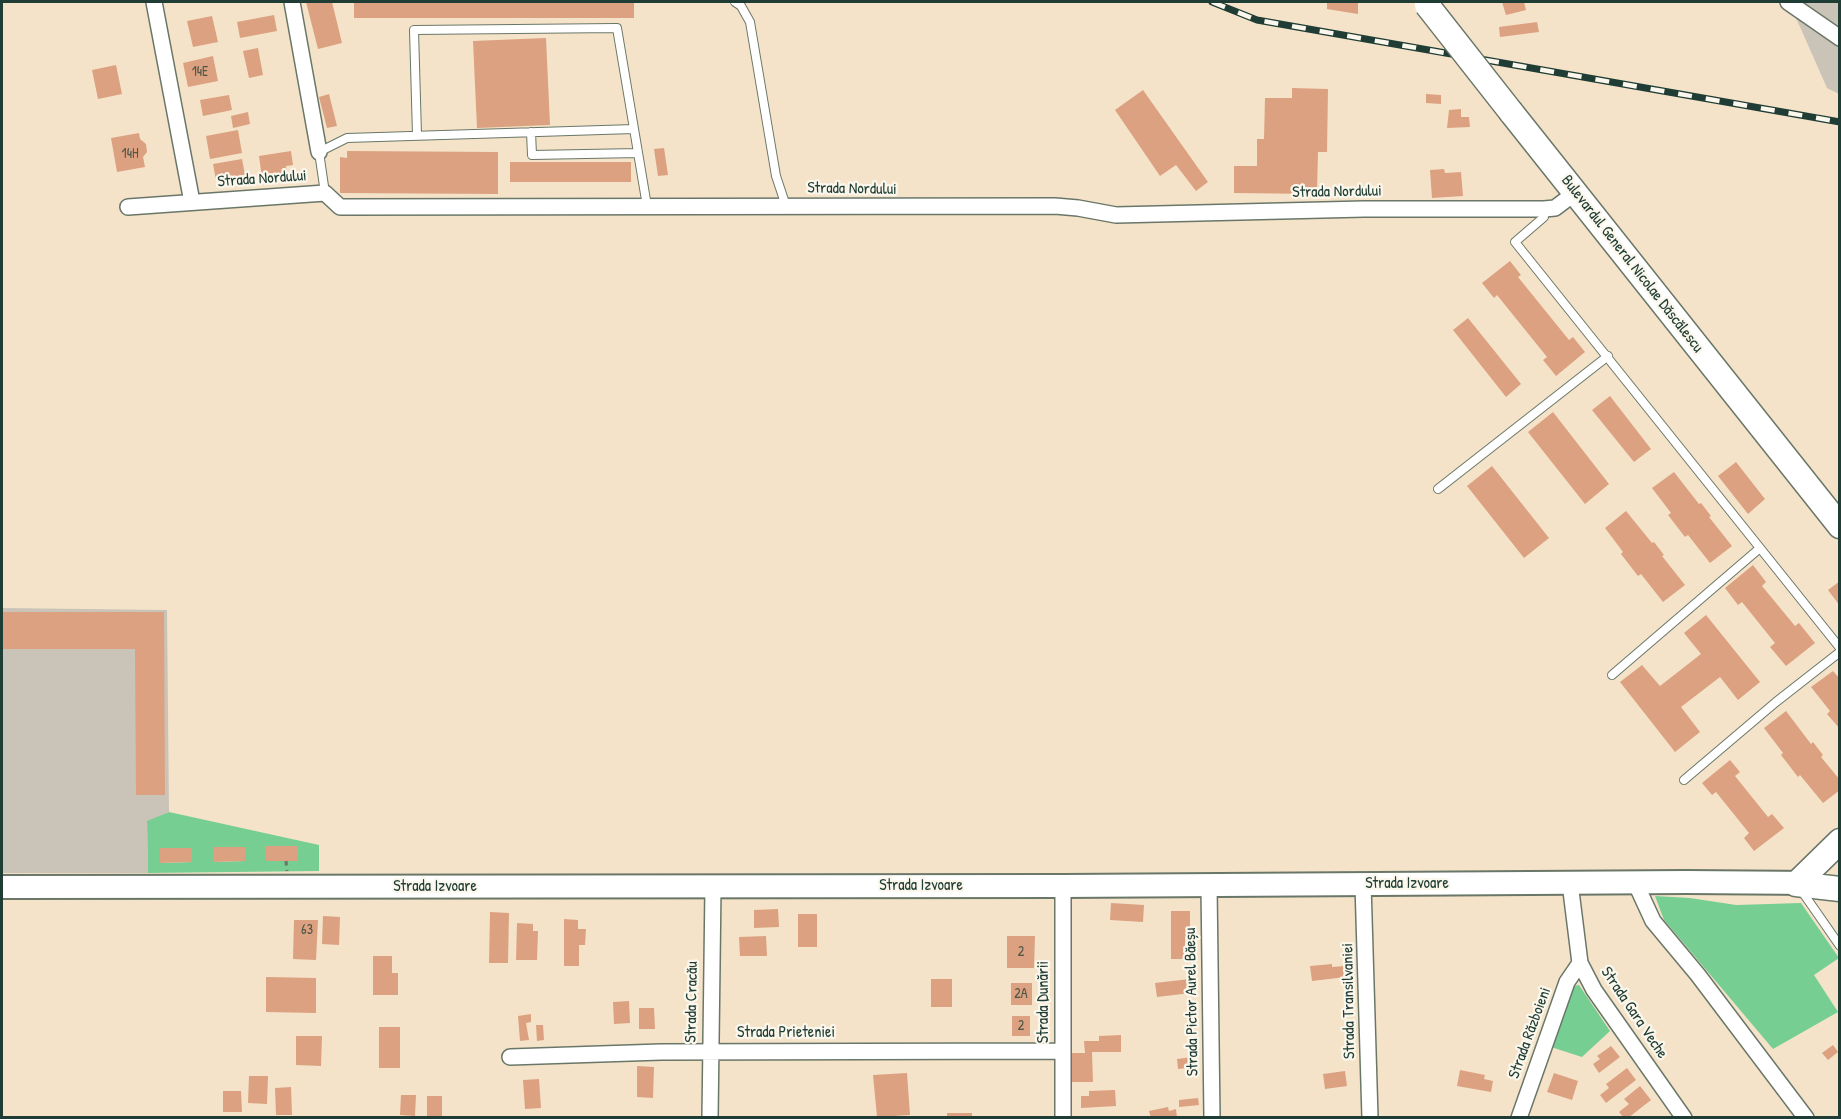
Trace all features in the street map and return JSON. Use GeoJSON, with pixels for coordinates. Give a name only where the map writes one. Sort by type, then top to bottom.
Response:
{"type":"FeatureCollection","features":[{"type":"Feature","properties":{"kind":"main road","name":"Bulevardul General Nicolae Dăscălescu"},"geometry":{"type":"LineString","coordinates":[[1425,3],[1839,526]]}},
{"type":"Feature","properties":{"kind":"main road"},"geometry":{"type":"LineString","coordinates":[[1796,884],[1839,841]]}},
{"type":"Feature","properties":{"kind":"main road","name":"Strada Izvoare"},"geometry":{"type":"LineString","coordinates":[[2,887],[1209,886],[1635,882],[1796,884],[1839,881]]}},
{"type":"Feature","properties":{"kind":"main road"},"geometry":{"type":"LineString","coordinates":[[1796,884],[1839,889]]}},
{"type":"Feature","properties":{"kind":"street"},"geometry":{"type":"LineString","coordinates":[[154,2],[192,202]]}},
{"type":"Feature","properties":{"kind":"street"},"geometry":{"type":"LineString","coordinates":[[292,2],[319,152]]}},
{"type":"Feature","properties":{"kind":"street"},"geometry":{"type":"LineString","coordinates":[[1788,2],[1839,38]]}},
{"type":"Feature","properties":{"kind":"street","name":"Strada Nordului"},"geometry":{"type":"LineString","coordinates":[[128,207],[325,193],[340,207],[919,208],[1055,206],[1116,214],[1454,208],[1544,209],[1555,208],[1575,193]]}},
{"type":"Feature","properties":{"kind":"street"},"geometry":{"type":"LineString","coordinates":[[1635,882],[1653,921],[1698,975],[1806,1118]]}},
{"type":"Feature","properties":{"kind":"street","name":"Strada Gara Veche"},"geometry":{"type":"LineString","coordinates":[[1570,884],[1580,963],[1594,990],[1684,1118]]}},
{"type":"Feature","properties":{"kind":"street","name":"Strada Transilvaniei"},"geometry":{"type":"LineString","coordinates":[[1363,885],[1370,1118]]}},
{"type":"Feature","properties":{"kind":"street","name":"Strada Cracău"},"geometry":{"type":"LineString","coordinates":[[710,1118],[712,886]]}},
{"type":"Feature","properties":{"kind":"street","name":"Strada Dunării"},"geometry":{"type":"LineString","coordinates":[[1063,886],[1063,1118]]}},
{"type":"Feature","properties":{"kind":"street","name":"Strada Pictor Aurel Băeșu"},"geometry":{"type":"LineString","coordinates":[[1209,886],[1212,1118]]}},
{"type":"Feature","properties":{"kind":"street","name":"Strada Războieni"},"geometry":{"type":"LineString","coordinates":[[1518,1118],[1567,982],[1580,963]]}},
{"type":"Feature","properties":{"kind":"street","name":"Strada Prieteniei"},"geometry":{"type":"LineString","coordinates":[[510,1057],[709,1052],[1062,1051]]}},
{"type":"Feature","properties":{"kind":"lane"},"geometry":{"type":"LineString","coordinates":[[735,2],[741,6],[750,22],[776,176],[786,206]]}},
{"type":"Feature","properties":{"kind":"lane"},"geometry":{"type":"LineString","coordinates":[[417,135],[414,30],[617,28],[647,206]]}},
{"type":"Feature","properties":{"kind":"lane"},"geometry":{"type":"LineString","coordinates":[[325,193],[319,152],[347,138],[634,129]]}},
{"type":"Feature","properties":{"kind":"lane"},"geometry":{"type":"LineString","coordinates":[[531,132],[532,155],[638,153]]}},
{"type":"Feature","properties":{"kind":"lane"},"geometry":{"type":"LineString","coordinates":[[1544,209],[1544,217],[1515,242],[1760,548],[1836,637],[1839,650],[1684,780]]}},
{"type":"Feature","properties":{"kind":"lane"},"geometry":{"type":"LineString","coordinates":[[1438,489],[1608,356]]}},
{"type":"Feature","properties":{"kind":"lane"},"geometry":{"type":"LineString","coordinates":[[1612,675],[1760,548]]}},
{"type":"Feature","properties":{"kind":"lane"},"geometry":{"type":"LineString","coordinates":[[1796,884],[1839,946]]}},
{"type":"Feature","properties":{"kind":"path"},"geometry":{"type":"LineString","coordinates":[[286,861],[286,872]]}},
{"type":"Feature","properties":{"kind":"shaded area"},"geometry":{"type":"Polygon","coordinates":[[[1789,2],[1839,2],[1839,94],[1827,88],[1789,2]]]}},
{"type":"Feature","properties":{"kind":"shaded area"},"geometry":{"type":"Polygon","coordinates":[[[2,608],[167,610],[169,812],[147,822],[148,873],[2,873],[2,608]]]}},
{"type":"Feature","properties":{"kind":"green space"},"geometry":{"type":"Polygon","coordinates":[[[169,812],[319,845],[319,871],[148,873],[147,821],[169,812]],[[244,847],[213,848],[213,862],[245,861],[244,847]],[[192,848],[160,849],[160,863],[192,862],[192,848]]]}},
{"type":"Feature","properties":{"kind":"green space"},"geometry":{"type":"Polygon","coordinates":[[[1655,896],[1690,898],[1736,905],[1801,903],[1839,958],[1814,975],[1838,1012],[1773,1049],[1664,920],[1655,896]]]}},
{"type":"Feature","properties":{"kind":"green space"},"geometry":{"type":"Polygon","coordinates":[[[1579,985],[1610,1031],[1582,1057],[1551,1047],[1574,986],[1579,985]]]}},
{"type":"Feature","properties":{"kind":"building"},"geometry":{"type":"Polygon","coordinates":[[[306,2],[332,2],[342,43],[318,49],[306,2]]]}},
{"type":"Feature","properties":{"kind":"building"},"geometry":{"type":"Polygon","coordinates":[[[354,2],[634,2],[634,18],[354,18],[354,2]]]}},
{"type":"Feature","properties":{"kind":"building"},"geometry":{"type":"Polygon","coordinates":[[[1327,2],[1358,2],[1358,14],[1327,9],[1327,2]]]}},
{"type":"Feature","properties":{"kind":"building"},"geometry":{"type":"Polygon","coordinates":[[[1502,2],[1524,2],[1526,10],[1506,15],[1502,2]]]}},
{"type":"Feature","properties":{"kind":"building"},"geometry":{"type":"Polygon","coordinates":[[[274,15],[277,31],[240,38],[237,22],[274,15]]]}},
{"type":"Feature","properties":{"kind":"building"},"geometry":{"type":"Polygon","coordinates":[[[212,16],[218,42],[193,47],[187,21],[212,16]]]}},
{"type":"Feature","properties":{"kind":"building"},"geometry":{"type":"Polygon","coordinates":[[[1537,22],[1539,32],[1500,37],[1499,27],[1537,22]]]}},
{"type":"Feature","properties":{"kind":"building"},"geometry":{"type":"Polygon","coordinates":[[[546,38],[550,125],[477,128],[473,41],[546,38]]]}},
{"type":"Feature","properties":{"kind":"building"},"geometry":{"type":"Polygon","coordinates":[[[258,48],[263,75],[249,78],[243,51],[258,48]]]}},
{"type":"Feature","properties":{"kind":"building"},"geometry":{"type":"Polygon","coordinates":[[[213,56],[218,81],[188,87],[183,63],[213,56]]]}},
{"type":"Feature","properties":{"kind":"building"},"geometry":{"type":"Polygon","coordinates":[[[116,65],[122,94],[98,99],[92,70],[116,65]]]}},
{"type":"Feature","properties":{"kind":"building"},"geometry":{"type":"Polygon","coordinates":[[[1292,88],[1328,89],[1327,152],[1318,152],[1317,194],[1234,193],[1234,166],[1257,166],[1257,139],[1264,139],[1265,98],[1292,98],[1292,88]]]}},
{"type":"Feature","properties":{"kind":"building"},"geometry":{"type":"Polygon","coordinates":[[[1143,90],[1208,182],[1196,191],[1176,165],[1160,176],[1115,110],[1143,90]]]}},
{"type":"Feature","properties":{"kind":"building"},"geometry":{"type":"Polygon","coordinates":[[[329,94],[337,126],[327,128],[319,97],[329,94]]]}},
{"type":"Feature","properties":{"kind":"building"},"geometry":{"type":"Polygon","coordinates":[[[1426,94],[1441,95],[1441,104],[1426,103],[1426,94]]]}},
{"type":"Feature","properties":{"kind":"building"},"geometry":{"type":"Polygon","coordinates":[[[229,95],[232,110],[203,116],[200,100],[229,95]]]}},
{"type":"Feature","properties":{"kind":"building"},"geometry":{"type":"Polygon","coordinates":[[[1461,109],[1461,117],[1469,117],[1470,127],[1447,128],[1449,110],[1461,109]]]}},
{"type":"Feature","properties":{"kind":"building"},"geometry":{"type":"Polygon","coordinates":[[[248,112],[250,124],[233,128],[231,116],[248,112]]]}},
{"type":"Feature","properties":{"kind":"building"},"geometry":{"type":"Polygon","coordinates":[[[238,130],[242,153],[210,159],[206,136],[238,130]]]}},
{"type":"Feature","properties":{"kind":"building"},"geometry":{"type":"Polygon","coordinates":[[[139,133],[140,139],[146,144],[147,152],[143,157],[145,167],[117,172],[111,138],[139,133]]]}},
{"type":"Feature","properties":{"kind":"building"},"geometry":{"type":"Polygon","coordinates":[[[664,148],[668,175],[658,176],[654,149],[664,148]]]}},
{"type":"Feature","properties":{"kind":"building"},"geometry":{"type":"Polygon","coordinates":[[[291,151],[293,165],[286,166],[287,174],[262,178],[259,156],[291,151]]]}},
{"type":"Feature","properties":{"kind":"building"},"geometry":{"type":"Polygon","coordinates":[[[347,151],[498,152],[498,194],[340,193],[340,157],[347,158],[347,151]]]}},
{"type":"Feature","properties":{"kind":"building"},"geometry":{"type":"Polygon","coordinates":[[[242,159],[245,175],[216,180],[213,164],[242,159]]]}},
{"type":"Feature","properties":{"kind":"building"},"geometry":{"type":"Polygon","coordinates":[[[510,162],[631,162],[631,182],[510,182],[510,162]]]}},
{"type":"Feature","properties":{"kind":"building"},"geometry":{"type":"Polygon","coordinates":[[[1444,169],[1445,173],[1461,172],[1463,196],[1432,198],[1430,170],[1444,169]]]}},
{"type":"Feature","properties":{"kind":"building"},"geometry":{"type":"Polygon","coordinates":[[[1510,261],[1521,275],[1518,277],[1569,340],[1573,337],[1585,352],[1556,376],[1543,360],[1547,357],[1497,295],[1494,298],[1482,283],[1510,261]]]}},
{"type":"Feature","properties":{"kind":"building"},"geometry":{"type":"Polygon","coordinates":[[[1468,318],[1521,384],[1506,397],[1453,330],[1468,318]]]}},
{"type":"Feature","properties":{"kind":"building"},"geometry":{"type":"Polygon","coordinates":[[[1610,396],[1651,449],[1634,462],[1592,410],[1610,396]]]}},
{"type":"Feature","properties":{"kind":"building"},"geometry":{"type":"Polygon","coordinates":[[[1553,412],[1609,484],[1585,504],[1528,432],[1553,412]]]}},
{"type":"Feature","properties":{"kind":"building"},"geometry":{"type":"Polygon","coordinates":[[[1736,462],[1765,499],[1748,514],[1718,476],[1736,462]]]}},
{"type":"Feature","properties":{"kind":"building"},"geometry":{"type":"Polygon","coordinates":[[[1492,466],[1549,538],[1524,558],[1467,486],[1492,466]]]}},
{"type":"Feature","properties":{"kind":"building"},"geometry":{"type":"Polygon","coordinates":[[[1674,472],[1699,504],[1701,503],[1732,546],[1710,563],[1688,535],[1685,537],[1668,515],[1671,513],[1652,488],[1674,472]]]}},
{"type":"Feature","properties":{"kind":"building"},"geometry":{"type":"Polygon","coordinates":[[[1626,511],[1652,543],[1654,542],[1685,585],[1663,602],[1641,574],[1638,576],[1605,528],[1626,511]]]}},
{"type":"Feature","properties":{"kind":"building"},"geometry":{"type":"Polygon","coordinates":[[[1753,565],[1766,582],[1762,586],[1795,626],[1799,623],[1815,643],[1786,666],[1770,647],[1775,643],[1742,602],[1738,605],[1725,588],[1753,565]]]}},
{"type":"Feature","properties":{"kind":"building"},"geometry":{"type":"Polygon","coordinates":[[[1840,581],[1840,606],[1828,590],[1840,581]]]}},
{"type":"Feature","properties":{"kind":"building"},"geometry":{"type":"Polygon","coordinates":[[[2,612],[164,612],[165,795],[136,795],[135,649],[2,649],[2,612]]]}},
{"type":"Feature","properties":{"kind":"building"},"geometry":{"type":"Polygon","coordinates":[[[1706,615],[1760,682],[1738,700],[1720,677],[1681,707],[1700,732],[1675,752],[1620,682],[1642,665],[1660,686],[1701,654],[1684,633],[1706,615]]]}},
{"type":"Feature","properties":{"kind":"building"},"geometry":{"type":"Polygon","coordinates":[[[1833,671],[1840,679],[1840,729],[1827,714],[1830,711],[1811,687],[1833,671]]]}},
{"type":"Feature","properties":{"kind":"building"},"geometry":{"type":"Polygon","coordinates":[[[1786,711],[1811,744],[1813,742],[1823,755],[1821,757],[1840,780],[1840,790],[1823,803],[1800,775],[1798,777],[1764,728],[1786,711]]]}},
{"type":"Feature","properties":{"kind":"building"},"geometry":{"type":"Polygon","coordinates":[[[1730,760],[1740,772],[1735,776],[1768,817],[1772,814],[1784,828],[1754,851],[1744,838],[1749,833],[1716,792],[1712,795],[1702,783],[1730,760]]]}},
{"type":"Feature","properties":{"kind":"building"},"geometry":{"type":"Polygon","coordinates":[[[266,846],[298,846],[298,861],[266,861],[266,846]]]}},
{"type":"Feature","properties":{"kind":"building"},"geometry":{"type":"Polygon","coordinates":[[[213,847],[245,847],[245,861],[213,862],[213,847]]]}},
{"type":"Feature","properties":{"kind":"building"},"geometry":{"type":"Polygon","coordinates":[[[160,848],[192,848],[192,862],[160,863],[160,848]]]}},
{"type":"Feature","properties":{"kind":"building"},"geometry":{"type":"Polygon","coordinates":[[[1111,903],[1144,905],[1143,922],[1110,920],[1111,903]]]}},
{"type":"Feature","properties":{"kind":"building"},"geometry":{"type":"Polygon","coordinates":[[[778,909],[779,927],[754,928],[754,910],[778,909]]]}},
{"type":"Feature","properties":{"kind":"building"},"geometry":{"type":"Polygon","coordinates":[[[1171,911],[1190,911],[1190,937],[1185,937],[1185,959],[1171,959],[1171,911]]]}},
{"type":"Feature","properties":{"kind":"building"},"geometry":{"type":"Polygon","coordinates":[[[490,912],[509,913],[508,963],[489,963],[490,912]]]}},
{"type":"Feature","properties":{"kind":"building"},"geometry":{"type":"Polygon","coordinates":[[[798,914],[817,914],[817,947],[798,947],[798,914]]]}},
{"type":"Feature","properties":{"kind":"building"},"geometry":{"type":"Polygon","coordinates":[[[323,916],[340,917],[339,945],[322,944],[323,916]]]}},
{"type":"Feature","properties":{"kind":"building"},"geometry":{"type":"Polygon","coordinates":[[[564,919],[578,920],[578,929],[586,929],[585,945],[579,945],[579,966],[564,966],[564,919]]]}},
{"type":"Feature","properties":{"kind":"building"},"geometry":{"type":"Polygon","coordinates":[[[294,920],[318,920],[316,960],[293,959],[294,920]]]}},
{"type":"Feature","properties":{"kind":"building"},"geometry":{"type":"Polygon","coordinates":[[[517,923],[533,924],[533,931],[538,931],[537,960],[516,960],[517,923]]]}},
{"type":"Feature","properties":{"kind":"building"},"geometry":{"type":"Polygon","coordinates":[[[766,936],[767,956],[740,956],[739,937],[766,936]]]}},
{"type":"Feature","properties":{"kind":"building"},"geometry":{"type":"Polygon","coordinates":[[[1007,936],[1035,936],[1034,968],[1007,968],[1007,936]]]}},
{"type":"Feature","properties":{"kind":"building"},"geometry":{"type":"Polygon","coordinates":[[[373,956],[392,956],[392,973],[398,973],[398,995],[373,995],[373,956]]]}},
{"type":"Feature","properties":{"kind":"building"},"geometry":{"type":"Polygon","coordinates":[[[1332,964],[1332,967],[1344,966],[1346,977],[1312,981],[1310,966],[1332,964]]]}},
{"type":"Feature","properties":{"kind":"building"},"geometry":{"type":"Polygon","coordinates":[[[266,977],[316,978],[316,1013],[266,1012],[266,977]]]}},
{"type":"Feature","properties":{"kind":"building"},"geometry":{"type":"Polygon","coordinates":[[[931,979],[952,979],[952,1007],[931,1007],[931,979]]]}},
{"type":"Feature","properties":{"kind":"building"},"geometry":{"type":"Polygon","coordinates":[[[1190,979],[1191,993],[1157,997],[1155,983],[1190,979]]]}},
{"type":"Feature","properties":{"kind":"building"},"geometry":{"type":"Polygon","coordinates":[[[1011,983],[1032,983],[1032,1005],[1011,1005],[1011,983]]]}},
{"type":"Feature","properties":{"kind":"building"},"geometry":{"type":"Polygon","coordinates":[[[629,1001],[630,1023],[614,1024],[613,1002],[629,1001]]]}},
{"type":"Feature","properties":{"kind":"building"},"geometry":{"type":"Polygon","coordinates":[[[639,1008],[654,1008],[655,1029],[639,1029],[639,1008]]]}},
{"type":"Feature","properties":{"kind":"building"},"geometry":{"type":"Polygon","coordinates":[[[531,1014],[531,1022],[526,1023],[529,1040],[520,1041],[518,1016],[531,1014]]]}},
{"type":"Feature","properties":{"kind":"building"},"geometry":{"type":"Polygon","coordinates":[[[1012,1016],[1030,1016],[1030,1036],[1012,1036],[1012,1016]]]}},
{"type":"Feature","properties":{"kind":"building"},"geometry":{"type":"Polygon","coordinates":[[[536,1025],[543,1025],[544,1040],[537,1041],[536,1025]]]}},
{"type":"Feature","properties":{"kind":"building"},"geometry":{"type":"Polygon","coordinates":[[[379,1027],[400,1027],[400,1068],[379,1068],[379,1027]]]}},
{"type":"Feature","properties":{"kind":"building"},"geometry":{"type":"Polygon","coordinates":[[[1121,1035],[1121,1052],[1092,1052],[1093,1082],[1072,1082],[1072,1053],[1085,1053],[1084,1041],[1099,1041],[1099,1036],[1121,1035]]]}},
{"type":"Feature","properties":{"kind":"building"},"geometry":{"type":"Polygon","coordinates":[[[296,1036],[322,1036],[321,1066],[296,1065],[296,1036]]]}},
{"type":"Feature","properties":{"kind":"building"},"geometry":{"type":"Polygon","coordinates":[[[1833,1045],[1838,1052],[1828,1060],[1822,1053],[1833,1045]]]}},
{"type":"Feature","properties":{"kind":"building"},"geometry":{"type":"Polygon","coordinates":[[[1611,1046],[1620,1057],[1599,1073],[1593,1064],[1600,1059],[1597,1056],[1611,1046]]]}},
{"type":"Feature","properties":{"kind":"building"},"geometry":{"type":"Polygon","coordinates":[[[1193,1057],[1195,1067],[1178,1069],[1177,1059],[1193,1057]]]}},
{"type":"Feature","properties":{"kind":"building"},"geometry":{"type":"Polygon","coordinates":[[[637,1066],[654,1067],[653,1098],[637,1097],[637,1066]]]}},
{"type":"Feature","properties":{"kind":"building"},"geometry":{"type":"Polygon","coordinates":[[[1627,1068],[1636,1080],[1606,1103],[1600,1095],[1609,1088],[1606,1084],[1627,1068]]]}},
{"type":"Feature","properties":{"kind":"building"},"geometry":{"type":"Polygon","coordinates":[[[1460,1070],[1485,1075],[1484,1079],[1493,1081],[1491,1092],[1457,1086],[1460,1070]]]}},
{"type":"Feature","properties":{"kind":"building"},"geometry":{"type":"Polygon","coordinates":[[[1345,1071],[1347,1086],[1325,1089],[1323,1074],[1345,1071]]]}},
{"type":"Feature","properties":{"kind":"building"},"geometry":{"type":"Polygon","coordinates":[[[907,1073],[910,1115],[877,1117],[873,1075],[907,1073]]]}},
{"type":"Feature","properties":{"kind":"building"},"geometry":{"type":"Polygon","coordinates":[[[1554,1073],[1578,1081],[1572,1100],[1547,1092],[1554,1073]]]}},
{"type":"Feature","properties":{"kind":"building"},"geometry":{"type":"Polygon","coordinates":[[[249,1076],[268,1076],[267,1104],[248,1103],[249,1076]]]}},
{"type":"Feature","properties":{"kind":"building"},"geometry":{"type":"Polygon","coordinates":[[[539,1079],[541,1108],[525,1109],[523,1080],[539,1079]]]}},
{"type":"Feature","properties":{"kind":"building"},"geometry":{"type":"Polygon","coordinates":[[[1640,1086],[1651,1100],[1628,1118],[1624,1118],[1619,1112],[1629,1104],[1624,1099],[1640,1086]]]}},
{"type":"Feature","properties":{"kind":"building"},"geometry":{"type":"Polygon","coordinates":[[[291,1087],[292,1115],[276,1115],[275,1088],[291,1087]]]}},
{"type":"Feature","properties":{"kind":"building"},"geometry":{"type":"Polygon","coordinates":[[[1115,1090],[1116,1106],[1081,1108],[1081,1096],[1089,1096],[1089,1091],[1115,1090]]]}},
{"type":"Feature","properties":{"kind":"building"},"geometry":{"type":"Polygon","coordinates":[[[223,1091],[241,1091],[242,1112],[223,1112],[223,1091]]]}},
{"type":"Feature","properties":{"kind":"building"},"geometry":{"type":"Polygon","coordinates":[[[401,1095],[416,1095],[415,1116],[400,1115],[401,1095]]]}},
{"type":"Feature","properties":{"kind":"building"},"geometry":{"type":"Polygon","coordinates":[[[427,1096],[442,1096],[442,1117],[427,1117],[427,1096]]]}},
{"type":"Feature","properties":{"kind":"building"},"geometry":{"type":"Polygon","coordinates":[[[1198,1098],[1199,1105],[1179,1107],[1179,1100],[1198,1098]]]}},
{"type":"Feature","properties":{"kind":"building"},"geometry":{"type":"Polygon","coordinates":[[[1168,1107],[1169,1111],[1176,1109],[1177,1118],[1151,1118],[1149,1111],[1168,1107]]]}},
{"type":"Feature","properties":{"kind":"building"},"geometry":{"type":"Polygon","coordinates":[[[947,1113],[972,1113],[972,1118],[947,1118],[947,1113]]]}},
{"type":"Feature","properties":{"kind":"railway"},"geometry":{"type":"LineString","coordinates":[[1212,2],[1257,20],[1840,122]]}}]}
